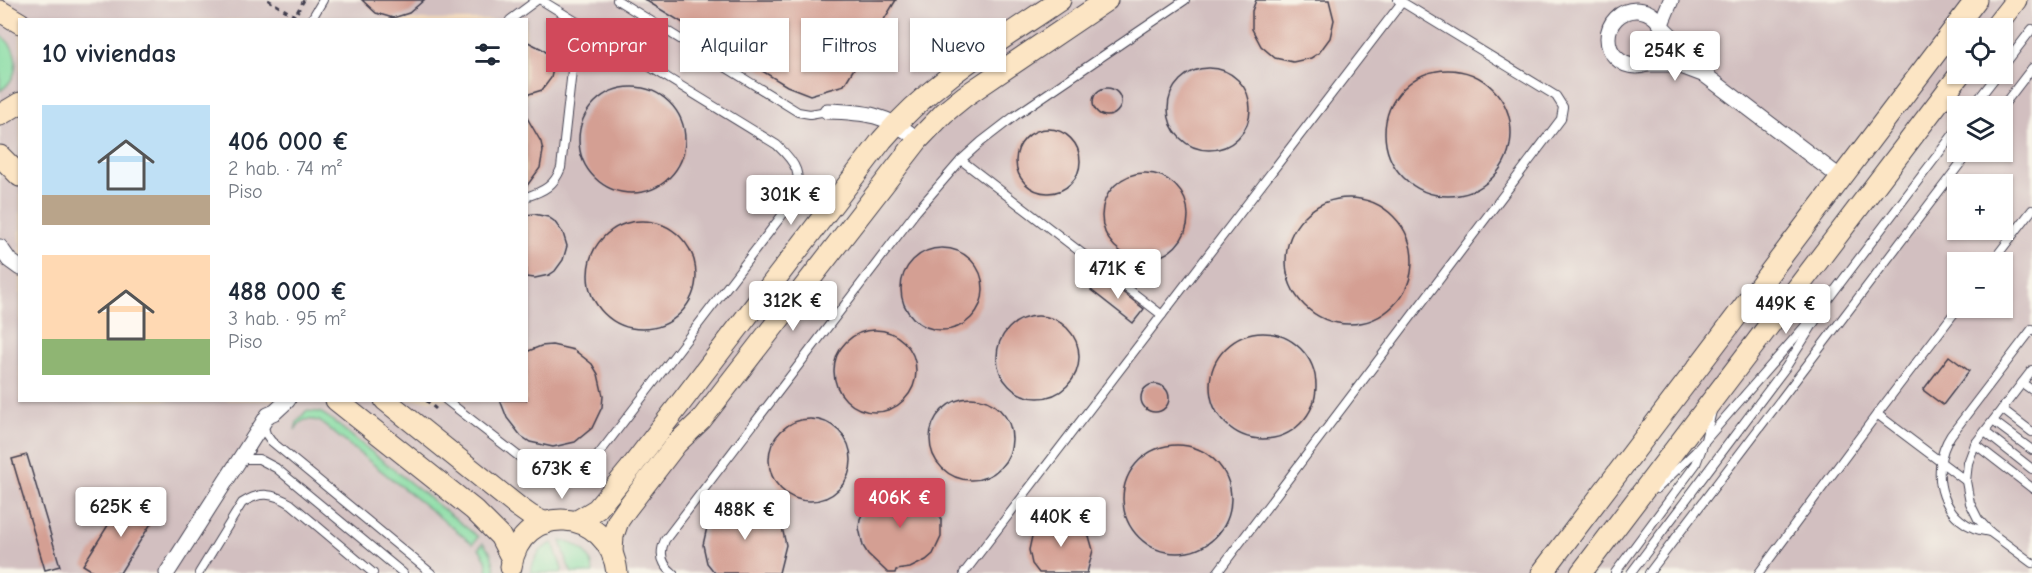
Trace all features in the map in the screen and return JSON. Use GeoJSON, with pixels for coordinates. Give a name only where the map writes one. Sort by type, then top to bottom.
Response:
{"type":"FeatureCollection","features":[{"type":"Feature","properties":{"kind":"street"},"geometry":{"type":"LineString","coordinates":[[1646,64],[1653,61],[1663,48],[1665,40],[1661,26],[1671,0]]}},
{"type":"Feature","properties":{"kind":"street"},"geometry":{"type":"LineString","coordinates":[[1542,573],[1976,0]]}},
{"type":"Feature","properties":{"kind":"street"},"geometry":{"type":"LineString","coordinates":[[2002,18],[2016,0]]}},
{"type":"Feature","properties":{"kind":"street"},"geometry":{"type":"LineString","coordinates":[[1705,75],[1699,63],[1650,13],[1648,5],[1619,15],[1610,28],[1608,36],[1611,51],[1623,63],[1630,66],[1676,64],[1705,75],[1841,178]]}},
{"type":"Feature","properties":{"kind":"street"},"geometry":{"type":"LineString","coordinates":[[577,521],[597,509],[630,470],[896,124],[934,87],[1030,9],[1073,6]]}},
{"type":"Feature","properties":{"kind":"street"},"geometry":{"type":"LineString","coordinates":[[617,573],[612,551],[613,536],[618,521],[627,508],[676,444],[701,420],[918,140],[944,113],[1073,6]]}},
{"type":"Feature","properties":{"kind":"street"},"geometry":{"type":"LineString","coordinates":[[0,11],[18,21]]}},
{"type":"Feature","properties":{"kind":"street"},"geometry":{"type":"LineString","coordinates":[[1581,573],[1952,84]]}},
{"type":"Feature","properties":{"kind":"street"},"geometry":{"type":"LineString","coordinates":[[0,115],[18,104]]}},
{"type":"Feature","properties":{"kind":"street"},"geometry":{"type":"LineString","coordinates":[[827,111],[874,114],[896,124],[918,140]]}},
{"type":"Feature","properties":{"kind":"street"},"geometry":{"type":"LineString","coordinates":[[0,156],[18,175]]}},
{"type":"Feature","properties":{"kind":"street"},"geometry":{"type":"LineString","coordinates":[[0,248],[9,260],[18,267]]}},
{"type":"Feature","properties":{"kind":"street"},"geometry":{"type":"LineString","coordinates":[[167,573],[267,413],[275,412],[286,402]]}},
{"type":"Feature","properties":{"kind":"street"},"geometry":{"type":"LineString","coordinates":[[337,402],[474,510],[500,536],[512,566]]}},
{"type":"Feature","properties":{"kind":"street"},"geometry":{"type":"LineString","coordinates":[[387,402],[517,506],[545,523]]}},
{"type":"Feature","properties":{"kind":"street"},"geometry":{"type":"LineString","coordinates":[[512,566],[523,538],[532,530],[545,523],[565,519],[577,521],[598,532],[612,551]]}},
{"type":"Feature","properties":{"kind":"lane"},"geometry":{"type":"LineString","coordinates":[[312,18],[323,0]]}},
{"type":"Feature","properties":{"kind":"lane"},"geometry":{"type":"LineString","coordinates":[[513,18],[539,0],[569,18]]}},
{"type":"Feature","properties":{"kind":"lane"},"geometry":{"type":"LineString","coordinates":[[617,0],[798,112],[810,114],[827,111]]}},
{"type":"Feature","properties":{"kind":"lane"},"geometry":{"type":"LineString","coordinates":[[672,573],[663,562],[661,555],[665,540],[915,213],[961,160],[1016,115],[1185,0]]}},
{"type":"Feature","properties":{"kind":"lane"},"geometry":{"type":"LineString","coordinates":[[964,573],[1400,1],[1556,96],[1563,107],[1561,119],[1216,573]]}},
{"type":"Feature","properties":{"kind":"lane"},"geometry":{"type":"LineString","coordinates":[[2013,54],[2032,29]]}},
{"type":"Feature","properties":{"kind":"lane"},"geometry":{"type":"LineString","coordinates":[[2010,96],[2032,68]]}},
{"type":"Feature","properties":{"kind":"lane"},"geometry":{"type":"LineString","coordinates":[[528,196],[545,190],[557,177],[561,168],[572,72]]}},
{"type":"Feature","properties":{"kind":"lane"},"geometry":{"type":"LineString","coordinates":[[449,402],[548,479],[564,483],[584,474],[793,201],[798,176],[795,166],[777,145],[658,72]]}},
{"type":"Feature","properties":{"kind":"lane"},"geometry":{"type":"LineString","coordinates":[[1981,96],[1990,84]]}},
{"type":"Feature","properties":{"kind":"lane"},"geometry":{"type":"LineString","coordinates":[[1610,534],[1705,440],[1826,302],[1947,142]]}},
{"type":"Feature","properties":{"kind":"lane"},"geometry":{"type":"LineString","coordinates":[[961,160],[1162,315]]}},
{"type":"Feature","properties":{"kind":"lane"},"geometry":{"type":"LineString","coordinates":[[1649,573],[1961,162]]}},
{"type":"Feature","properties":{"kind":"lane"},"geometry":{"type":"LineString","coordinates":[[2000,252],[2032,210]]}},
{"type":"Feature","properties":{"kind":"lane"},"geometry":{"type":"LineString","coordinates":[[1631,573],[1786,367],[1809,334],[1826,302]]}},
{"type":"Feature","properties":{"kind":"lane"},"geometry":{"type":"LineString","coordinates":[[1759,573],[1950,318]]}},
{"type":"Feature","properties":{"kind":"lane"},"geometry":{"type":"LineString","coordinates":[[1990,532],[1967,527],[1950,510],[1941,483],[1940,462],[1944,446],[1951,435],[2032,328]]}},
{"type":"Feature","properties":{"kind":"lane"},"geometry":{"type":"LineString","coordinates":[[2032,370],[1975,444],[1968,463],[1965,481],[1970,503],[1978,519],[1990,532],[2032,563]]}},
{"type":"Feature","properties":{"kind":"lane"},"geometry":{"type":"LineString","coordinates":[[2022,382],[2032,390]]}},
{"type":"Feature","properties":{"kind":"lane"},"geometry":{"type":"LineString","coordinates":[[1615,573],[1696,464],[1705,440],[1716,395]]}},
{"type":"Feature","properties":{"kind":"lane"},"geometry":{"type":"LineString","coordinates":[[2002,409],[2032,432]]}},
{"type":"Feature","properties":{"kind":"lane"},"geometry":{"type":"LineString","coordinates":[[267,413],[266,434],[271,441],[431,573]]}},
{"type":"Feature","properties":{"kind":"lane"},"geometry":{"type":"LineString","coordinates":[[1877,414],[1965,481]]}},
{"type":"Feature","properties":{"kind":"lane"},"geometry":{"type":"LineString","coordinates":[[1994,420],[2032,450]]}},
{"type":"Feature","properties":{"kind":"lane"},"geometry":{"type":"LineString","coordinates":[[1985,432],[2032,469]]}},
{"type":"Feature","properties":{"kind":"lane"},"geometry":{"type":"LineString","coordinates":[[1975,444],[2032,488]]}},
{"type":"Feature","properties":{"kind":"lane"},"geometry":{"type":"LineString","coordinates":[[240,459],[259,459],[276,468],[403,573]]}},
{"type":"Feature","properties":{"kind":"lane"},"geometry":{"type":"LineString","coordinates":[[198,573],[242,503],[262,493],[276,495],[291,504],[373,573]]}},
{"type":"Feature","properties":{"kind":"path"},"geometry":{"type":"LineString","coordinates":[[268,0],[294,16],[304,0]]}},
{"type":"Feature","properties":{"kind":"shaded area"},"geometry":{"type":"Polygon","coordinates":[[[0,0],[2032,0],[2032,573],[0,573],[0,0]]]}},
{"type":"Feature","properties":{"kind":"green space"},"geometry":{"type":"Polygon","coordinates":[[[0,35],[12,48],[16,63],[12,78],[0,91],[0,35]]]}},
{"type":"Feature","properties":{"kind":"green space"},"geometry":{"type":"Polygon","coordinates":[[[306,411],[320,412],[328,417],[478,537],[473,544],[319,421],[305,420],[295,430],[297,422],[306,411]]]}},
{"type":"Feature","properties":{"kind":"green space"},"geometry":{"type":"Polygon","coordinates":[[[561,541],[579,547],[587,555],[593,573],[572,573],[561,541]]]}},
{"type":"Feature","properties":{"kind":"green space"},"geometry":{"type":"Polygon","coordinates":[[[483,543],[491,553],[496,573],[488,573],[486,559],[479,548],[483,543]]]}},
{"type":"Feature","properties":{"kind":"green space"},"geometry":{"type":"Polygon","coordinates":[[[553,543],[562,569],[561,573],[531,573],[538,554],[553,543]]]}},
{"type":"Feature","properties":{"kind":"building"},"geometry":{"type":"Polygon","coordinates":[[[362,0],[424,0],[409,13],[393,18],[376,13],[362,0]]]}},
{"type":"Feature","properties":{"kind":"building"},"geometry":{"type":"Polygon","coordinates":[[[645,0],[896,0],[885,18],[801,18],[801,72],[852,72],[844,85],[810,95],[787,86],[764,72],[789,72],[789,18],[680,18],[680,21],[645,0]]]}},
{"type":"Feature","properties":{"kind":"building"},"geometry":{"type":"Polygon","coordinates":[[[1256,0],[1329,0],[1334,20],[1330,38],[1319,53],[1311,58],[1293,62],[1275,58],[1261,46],[1252,29],[1252,11],[1256,0]]]}},
{"type":"Feature","properties":{"kind":"building"},"geometry":{"type":"Polygon","coordinates":[[[528,42],[546,52],[546,72],[552,72],[551,78],[542,90],[528,94],[528,42]]]}},
{"type":"Feature","properties":{"kind":"building"},"geometry":{"type":"Polygon","coordinates":[[[1201,68],[1217,68],[1232,75],[1243,86],[1250,101],[1247,125],[1238,138],[1217,150],[1201,150],[1186,143],[1175,132],[1168,117],[1168,101],[1175,86],[1186,75],[1201,68]]]}},
{"type":"Feature","properties":{"kind":"building"},"geometry":{"type":"Polygon","coordinates":[[[1448,70],[1472,75],[1493,88],[1506,109],[1511,133],[1506,157],[1493,178],[1472,191],[1448,196],[1424,191],[1403,178],[1390,157],[1385,133],[1390,109],[1403,88],[1424,75],[1448,70]]]}},
{"type":"Feature","properties":{"kind":"building"},"geometry":{"type":"Polygon","coordinates":[[[632,87],[652,91],[669,103],[681,120],[685,140],[681,160],[669,177],[652,189],[632,193],[612,189],[595,177],[583,160],[579,140],[583,120],[595,103],[612,91],[632,87]]]}},
{"type":"Feature","properties":{"kind":"building"},"geometry":{"type":"Polygon","coordinates":[[[1107,88],[1117,92],[1121,102],[1117,112],[1107,116],[1097,112],[1093,102],[1097,92],[1107,88]]]}},
{"type":"Feature","properties":{"kind":"building"},"geometry":{"type":"Polygon","coordinates":[[[528,119],[541,142],[543,151],[540,168],[528,184],[528,119]]]}},
{"type":"Feature","properties":{"kind":"building"},"geometry":{"type":"Polygon","coordinates":[[[1048,129],[1066,135],[1074,143],[1080,161],[1074,179],[1066,187],[1048,193],[1030,187],[1022,179],[1016,161],[1022,143],[1030,135],[1048,129]]]}},
{"type":"Feature","properties":{"kind":"building"},"geometry":{"type":"Polygon","coordinates":[[[1145,173],[1161,177],[1175,186],[1184,200],[1188,216],[1184,232],[1175,246],[1161,255],[1145,259],[1129,255],[1115,246],[1106,232],[1102,216],[1106,200],[1115,186],[1129,177],[1145,173]]]}},
{"type":"Feature","properties":{"kind":"building"},"geometry":{"type":"Polygon","coordinates":[[[1349,198],[1373,203],[1394,216],[1407,237],[1412,261],[1407,285],[1394,306],[1373,319],[1349,324],[1325,319],[1304,306],[1291,285],[1286,261],[1291,237],[1304,216],[1325,203],[1349,198]]]}},
{"type":"Feature","properties":{"kind":"building"},"geometry":{"type":"Polygon","coordinates":[[[528,215],[548,217],[563,233],[567,246],[563,260],[549,275],[528,277],[528,215]]]}},
{"type":"Feature","properties":{"kind":"building"},"geometry":{"type":"Polygon","coordinates":[[[642,221],[663,225],[680,237],[692,254],[696,275],[692,296],[680,313],[663,325],[642,329],[621,325],[604,313],[592,296],[588,275],[592,254],[604,237],[621,225],[642,221]]]}},
{"type":"Feature","properties":{"kind":"building"},"geometry":{"type":"Polygon","coordinates":[[[934,248],[950,248],[965,255],[976,266],[983,281],[980,305],[971,318],[950,330],[934,330],[919,323],[908,312],[901,297],[901,281],[908,266],[919,255],[934,248]]]}},
{"type":"Feature","properties":{"kind":"building"},"geometry":{"type":"Polygon","coordinates":[[[1102,276],[1144,309],[1133,323],[1091,290],[1102,276]]]}},
{"type":"Feature","properties":{"kind":"building"},"geometry":{"type":"Polygon","coordinates":[[[1030,316],[1046,316],[1061,323],[1072,334],[1079,349],[1076,373],[1067,386],[1046,398],[1030,398],[1015,391],[1004,380],[997,365],[997,349],[1004,334],[1015,323],[1030,316]]]}},
{"type":"Feature","properties":{"kind":"building"},"geometry":{"type":"Polygon","coordinates":[[[867,330],[883,330],[898,337],[909,348],[916,363],[913,387],[904,400],[883,412],[867,412],[852,405],[841,394],[834,379],[834,363],[841,348],[852,337],[867,330]]]}},
{"type":"Feature","properties":{"kind":"building"},"geometry":{"type":"Polygon","coordinates":[[[1263,333],[1283,337],[1301,348],[1312,366],[1316,386],[1312,406],[1301,424],[1283,435],[1263,439],[1243,435],[1225,424],[1214,406],[1210,386],[1214,366],[1225,348],[1243,337],[1263,333]]]}},
{"type":"Feature","properties":{"kind":"building"},"geometry":{"type":"Polygon","coordinates":[[[552,345],[574,350],[592,364],[598,374],[603,396],[602,407],[592,428],[575,442],[553,447],[530,442],[521,436],[507,418],[501,402],[528,402],[528,351],[552,345]]]}},
{"type":"Feature","properties":{"kind":"building"},"geometry":{"type":"Polygon","coordinates":[[[1949,356],[1969,371],[1943,405],[1923,390],[1949,356]]]}},
{"type":"Feature","properties":{"kind":"building"},"geometry":{"type":"Polygon","coordinates":[[[1155,384],[1165,388],[1169,398],[1165,408],[1155,412],[1145,408],[1141,398],[1145,388],[1155,384]]]}},
{"type":"Feature","properties":{"kind":"building"},"geometry":{"type":"Polygon","coordinates":[[[963,398],[979,398],[994,405],[1005,416],[1012,431],[1009,455],[1000,468],[979,480],[963,480],[948,473],[937,462],[930,447],[930,431],[937,416],[948,405],[963,398]]]}},
{"type":"Feature","properties":{"kind":"building"},"geometry":{"type":"Polygon","coordinates":[[[802,419],[818,419],[833,426],[844,437],[851,452],[848,476],[839,489],[818,501],[802,501],[787,494],[776,483],[769,468],[769,452],[776,437],[787,426],[802,419]]]}},
{"type":"Feature","properties":{"kind":"building"},"geometry":{"type":"Polygon","coordinates":[[[1177,445],[1198,449],[1215,461],[1227,478],[1231,499],[1227,520],[1215,537],[1198,549],[1177,553],[1156,549],[1139,537],[1127,520],[1123,499],[1127,478],[1139,461],[1156,449],[1177,445]]]}},
{"type":"Feature","properties":{"kind":"building"},"geometry":{"type":"Polygon","coordinates":[[[27,455],[60,566],[45,570],[12,459],[27,455]]]}},
{"type":"Feature","properties":{"kind":"building"},"geometry":{"type":"Polygon","coordinates":[[[901,486],[918,491],[933,502],[941,519],[941,537],[933,554],[926,560],[910,568],[888,573],[863,546],[859,528],[860,519],[868,502],[875,495],[882,490],[901,486]]]}},
{"type":"Feature","properties":{"kind":"building"},"geometry":{"type":"Polygon","coordinates":[[[127,495],[157,514],[120,573],[96,573],[83,565],[127,495]]]}},
{"type":"Feature","properties":{"kind":"building"},"geometry":{"type":"Polygon","coordinates":[[[745,503],[763,507],[777,519],[782,527],[786,545],[779,573],[715,573],[707,563],[703,545],[707,527],[719,512],[727,507],[745,503]]]}},
{"type":"Feature","properties":{"kind":"building"},"geometry":{"type":"Polygon","coordinates":[[[1054,519],[1075,521],[1089,536],[1093,550],[1087,573],[1039,573],[1032,564],[1029,550],[1032,536],[1041,525],[1054,519]]]}}]}
